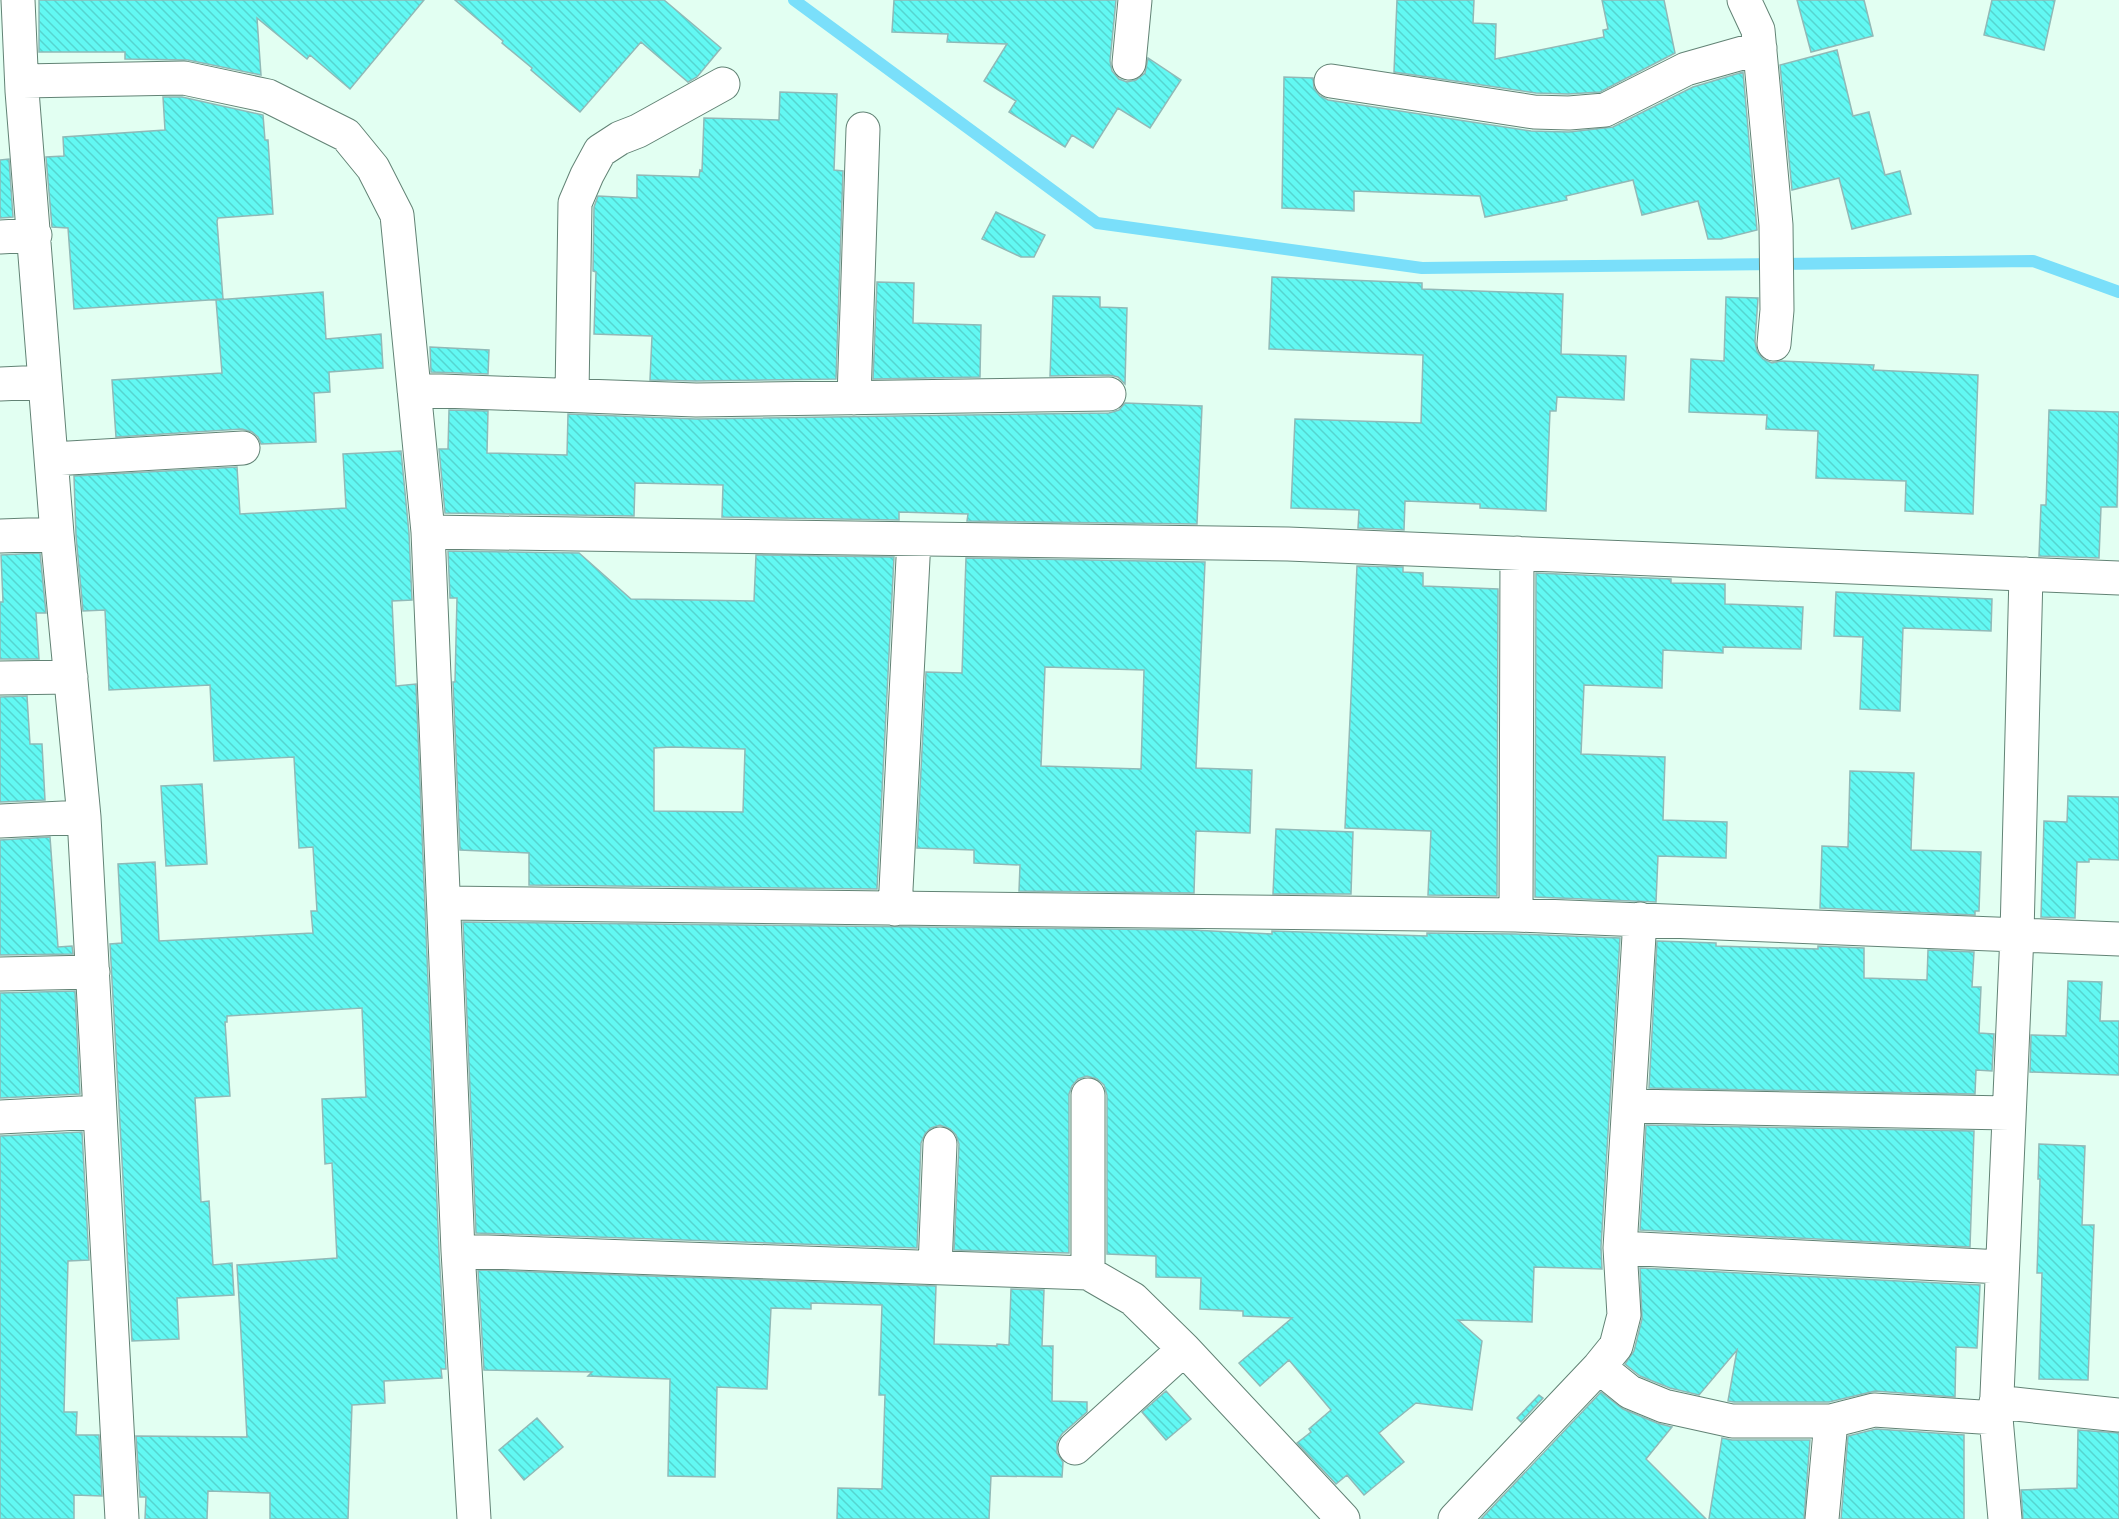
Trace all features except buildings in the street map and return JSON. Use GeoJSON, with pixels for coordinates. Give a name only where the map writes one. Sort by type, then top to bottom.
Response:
{"type":"FeatureCollection","features":[{"type":"Feature","properties":{"kind":"street"},"geometry":{"type":"LineString","coordinates":[[18,0],[15,88],[35,235],[57,534],[84,816],[122,1519]]}},
{"type":"Feature","properties":{"kind":"street"},"geometry":{"type":"LineString","coordinates":[[1129,63],[1135,0]]}},
{"type":"Feature","properties":{"kind":"street"},"geometry":{"type":"LineString","coordinates":[[1744,0],[1758,30],[1776,225],[1777,310],[1774,344]]}},
{"type":"Feature","properties":{"kind":"street"},"geometry":{"type":"LineString","coordinates":[[1331,81],[1534,112],[1569,113],[1605,110],[1686,69],[1760,48]]}},
{"type":"Feature","properties":{"kind":"street"},"geometry":{"type":"LineString","coordinates":[[15,88],[184,78],[268,96],[345,135],[373,168],[397,215],[428,532],[458,1251],[474,1519]]}},
{"type":"Feature","properties":{"kind":"street"},"geometry":{"type":"LineString","coordinates":[[572,395],[575,203],[587,175],[600,151],[620,138],[638,131],[723,84]]}},
{"type":"Feature","properties":{"kind":"street"},"geometry":{"type":"LineString","coordinates":[[854,398],[863,129]]}},
{"type":"Feature","properties":{"kind":"street"},"geometry":{"type":"LineString","coordinates":[[0,237],[35,235]]}},
{"type":"Feature","properties":{"kind":"street"},"geometry":{"type":"LineString","coordinates":[[0,384],[45,382]]}},
{"type":"Feature","properties":{"kind":"street"},"geometry":{"type":"LineString","coordinates":[[414,390],[696,399],[1109,394]]}},
{"type":"Feature","properties":{"kind":"street"},"geometry":{"type":"LineString","coordinates":[[51,459],[243,448]]}},
{"type":"Feature","properties":{"kind":"street"},"geometry":{"type":"LineString","coordinates":[[428,532],[1288,544],[2119,578]]}},
{"type":"Feature","properties":{"kind":"street"},"geometry":{"type":"LineString","coordinates":[[0,536],[57,534]]}},
{"type":"Feature","properties":{"kind":"street"},"geometry":{"type":"LineString","coordinates":[[895,909],[914,539]]}},
{"type":"Feature","properties":{"kind":"street"},"geometry":{"type":"LineString","coordinates":[[1516,915],[1517,553]]}},
{"type":"Feature","properties":{"kind":"street"},"geometry":{"type":"LineString","coordinates":[[2005,1519],[1996,1410],[2017,934],[2026,574]]}},
{"type":"Feature","properties":{"kind":"street"},"geometry":{"type":"LineString","coordinates":[[0,678],[71,677]]}},
{"type":"Feature","properties":{"kind":"street"},"geometry":{"type":"LineString","coordinates":[[0,821],[84,816]]}},
{"type":"Feature","properties":{"kind":"street"},"geometry":{"type":"LineString","coordinates":[[444,903],[1516,915],[2119,939]]}},
{"type":"Feature","properties":{"kind":"street"},"geometry":{"type":"LineString","coordinates":[[1455,1519],[1599,1367],[1616,1346],[1624,1315],[1620,1248],[1640,919]]}},
{"type":"Feature","properties":{"kind":"street"},"geometry":{"type":"LineString","coordinates":[[0,974],[93,972]]}},
{"type":"Feature","properties":{"kind":"street"},"geometry":{"type":"LineString","coordinates":[[1088,1095],[1088,1273]]}},
{"type":"Feature","properties":{"kind":"street"},"geometry":{"type":"LineString","coordinates":[[1629,1106],[2009,1113]]}},
{"type":"Feature","properties":{"kind":"street"},"geometry":{"type":"LineString","coordinates":[[0,1117],[100,1112]]}},
{"type":"Feature","properties":{"kind":"street"},"geometry":{"type":"LineString","coordinates":[[935,1267],[940,1144]]}},
{"type":"Feature","properties":{"kind":"street"},"geometry":{"type":"LineString","coordinates":[[1620,1248],[2002,1267]]}},
{"type":"Feature","properties":{"kind":"street"},"geometry":{"type":"LineString","coordinates":[[458,1251],[1088,1273],[1133,1299],[1184,1349],[1343,1519]]}},
{"type":"Feature","properties":{"kind":"street"},"geometry":{"type":"LineString","coordinates":[[1074,1448],[1184,1349]]}},
{"type":"Feature","properties":{"kind":"street"},"geometry":{"type":"LineString","coordinates":[[1599,1367],[1630,1392],[1664,1406],[1732,1421],[1831,1421],[1874,1410],[1996,1410],[2119,1415]]}},
{"type":"Feature","properties":{"kind":"street"},"geometry":{"type":"LineString","coordinates":[[1822,1519],[1831,1421]]}},
{"type":"Feature","properties":{"kind":"waterway"},"geometry":{"type":"LineString","coordinates":[[794,0],[1097,223],[1422,268],[2033,261],[2119,292]]}}]}
